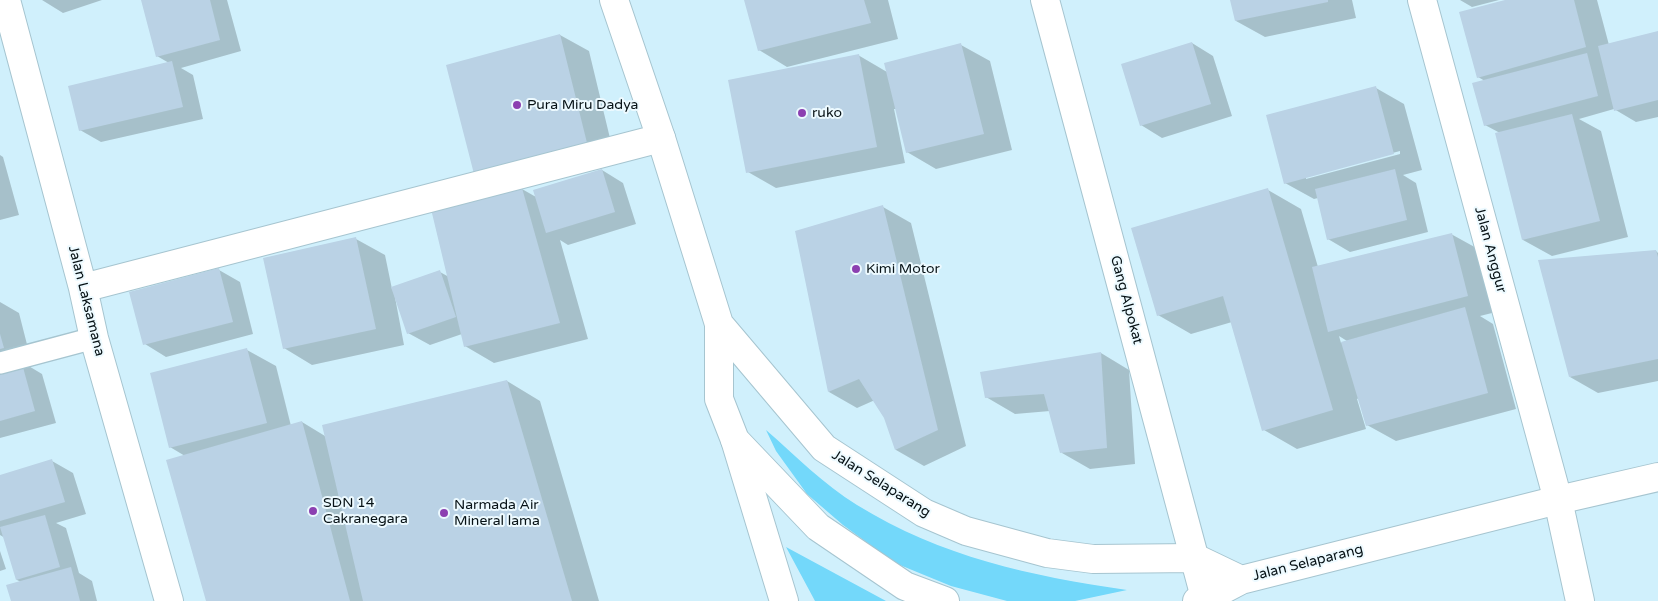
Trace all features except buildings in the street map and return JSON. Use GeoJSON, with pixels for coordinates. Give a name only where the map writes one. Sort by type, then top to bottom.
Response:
{"type":"FeatureCollection","features":[{"type":"Feature","properties":{"kind":"street","name":"Jalan Laksamana"},"geometry":{"type":"LineString","coordinates":[[6,0],[83,288],[94,338],[169,601]]}},
{"type":"Feature","properties":{"kind":"street","name":"Jalan Selaparang"},"geometry":{"type":"LineString","coordinates":[[614,0],[719,324],[824,448],[924,513],[966,531],[1047,553],[1093,559],[1195,558],[1242,580],[1558,500],[1658,477]]}},
{"type":"Feature","properties":{"kind":"street","name":"Gang Alpokat"},"geometry":{"type":"LineString","coordinates":[[1046,0],[1195,558],[1203,600]]}},
{"type":"Feature","properties":{"kind":"street","name":"Jalan Anggur"},"geometry":{"type":"LineString","coordinates":[[1422,0],[1558,500],[1580,601]]}},
{"type":"Feature","properties":{"kind":"street"},"geometry":{"type":"LineString","coordinates":[[83,288],[660,138]]}},
{"type":"Feature","properties":{"kind":"street"},"geometry":{"type":"LineString","coordinates":[[719,324],[719,399],[735,440],[784,601]]}},
{"type":"Feature","properties":{"kind":"street"},"geometry":{"type":"LineString","coordinates":[[735,440],[818,527],[905,586],[945,601]]}},
{"type":"Feature","properties":{"kind":"street"},"geometry":{"type":"LineString","coordinates":[[1203,600],[1242,580]]}},
{"type":"Feature","properties":{"kind":"lane"},"geometry":{"type":"LineString","coordinates":[[0,363],[94,338]]}},
{"type":"Feature","properties":{"kind":"shaded area"},"geometry":{"type":"Polygon","coordinates":[[[766,430],[821,479],[845,497],[889,523],[921,538],[954,551],[1022,571],[1127,590],[1075,601],[1007,601],[951,586],[895,563],[843,525],[807,494],[776,451],[766,430]]]}},
{"type":"Feature","properties":{"kind":"shaded area"},"geometry":{"type":"Polygon","coordinates":[[[786,547],[886,601],[815,601],[786,547]]]}},
{"type":"Feature","properties":{"kind":"place","name":"Pura Miru Dadya"},"geometry":{"type":"Point","coordinates":[517,105]}},
{"type":"Feature","properties":{"kind":"place","name":"ruko"},"geometry":{"type":"Point","coordinates":[802,113]}},
{"type":"Feature","properties":{"kind":"place","name":"Kimi Motor"},"geometry":{"type":"Point","coordinates":[856,269]}},
{"type":"Feature","properties":{"kind":"place","name":"SDN 14 Cakranegara"},"geometry":{"type":"Point","coordinates":[313,511]}},
{"type":"Feature","properties":{"kind":"place","name":"Narmada Air Mineral lama"},"geometry":{"type":"Point","coordinates":[444,513]}}]}
